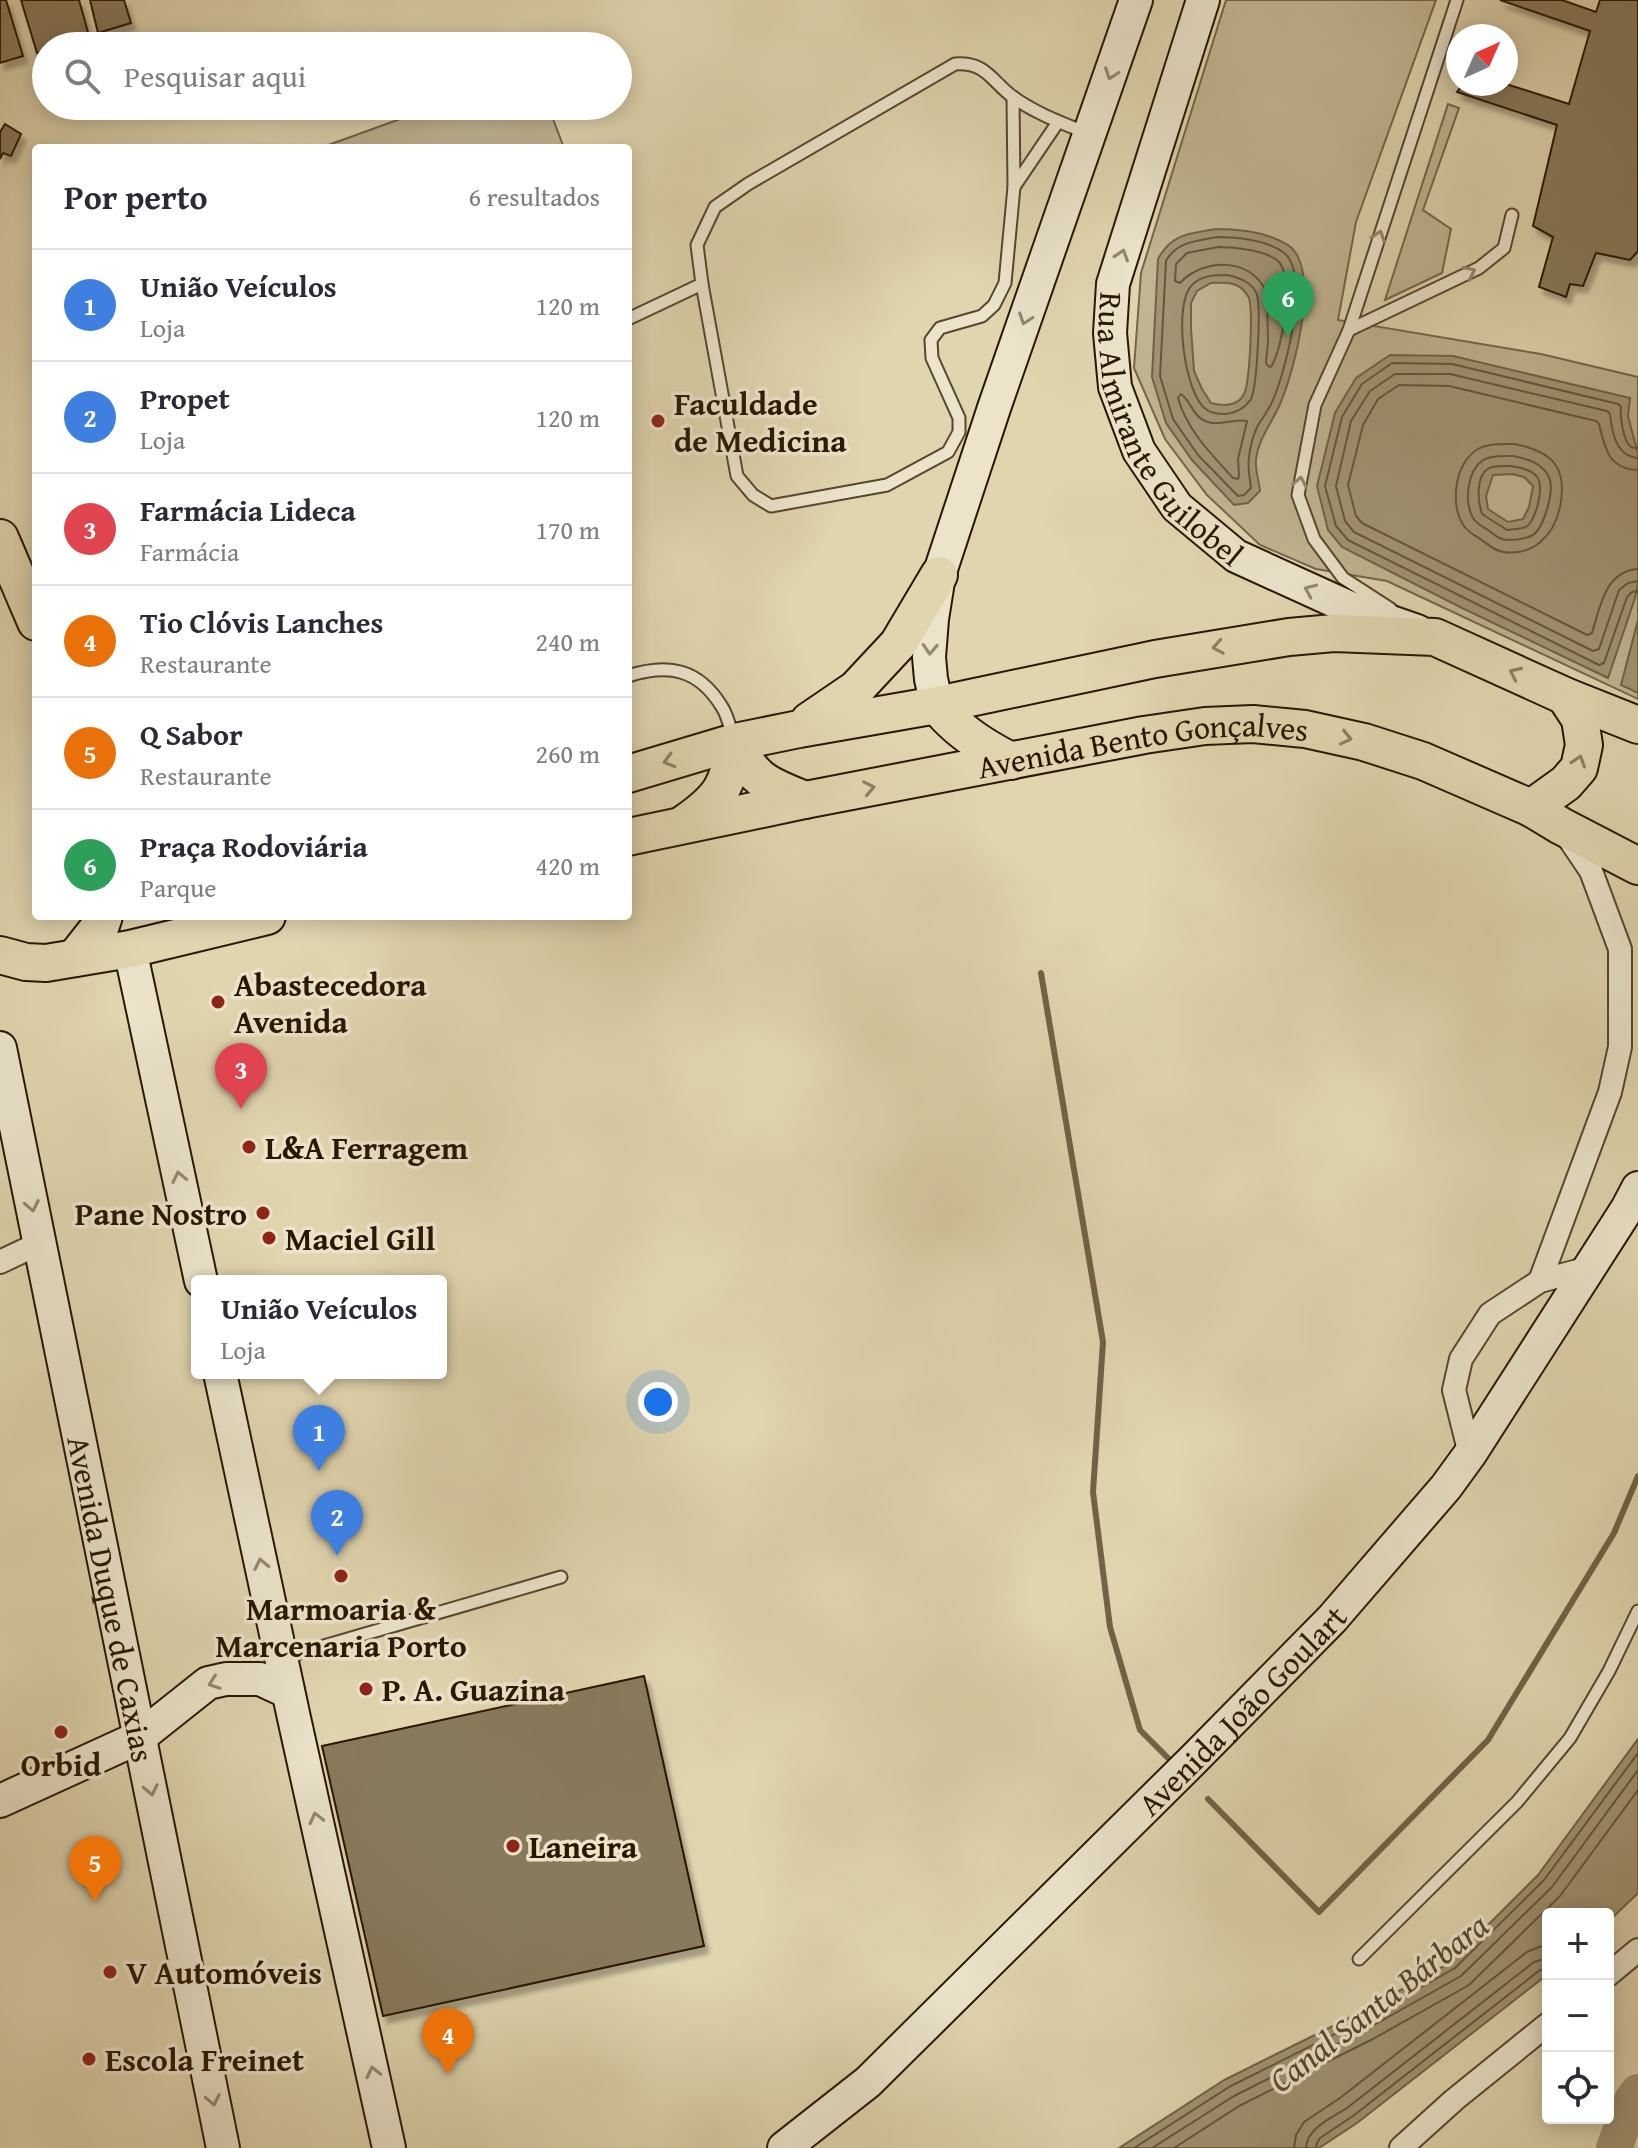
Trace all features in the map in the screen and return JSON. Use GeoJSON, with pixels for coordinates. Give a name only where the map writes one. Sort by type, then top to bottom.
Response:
{"type":"FeatureCollection","features":[{"type":"Feature","properties":{"kind":"main road"},"geometry":{"type":"LineString","coordinates":[[1011,761],[987,749],[963,731],[937,705],[929,657],[939,575],[1136,0]]}},
{"type":"Feature","properties":{"kind":"main road","name":"Rua Almirante Guilobel"},"geometry":{"type":"LineString","coordinates":[[1203,0],[1113,284],[1110,333],[1115,387],[1139,451],[1177,507],[1236,556],[1348,607],[1435,637]]}},
{"type":"Feature","properties":{"kind":"main road"},"geometry":{"type":"LineString","coordinates":[[0,538],[32,600]]}},
{"type":"Feature","properties":{"kind":"main road"},"geometry":{"type":"LineString","coordinates":[[799,729],[856,689],[898,644],[939,575]]}},
{"type":"Feature","properties":{"kind":"main road"},"geometry":{"type":"LineString","coordinates":[[632,773],[735,742],[799,729],[937,705],[1155,659],[1289,637],[1334,633],[1435,637],[1565,696],[1638,725]]}},
{"type":"Feature","properties":{"kind":"main road"},"geometry":{"type":"LineString","coordinates":[[1546,817],[1566,783],[1579,768],[1584,745],[1580,719],[1565,696]]}},
{"type":"Feature","properties":{"kind":"main road","name":"Avenida Bento Gonçalves"},"geometry":{"type":"LineString","coordinates":[[632,836],[805,800],[1189,728],[1253,724],[1305,729],[1364,742],[1423,761],[1546,817],[1631,868]]}},
{"type":"Feature","properties":{"kind":"main road"},"geometry":{"type":"LineString","coordinates":[[735,742],[745,764],[759,779],[805,800]]}},
{"type":"Feature","properties":{"kind":"main road"},"geometry":{"type":"LineString","coordinates":[[680,827],[708,807],[724,787],[731,769],[735,742]]}},
{"type":"Feature","properties":{"kind":"main road"},"geometry":{"type":"LineString","coordinates":[[75,958],[103,920]]}},
{"type":"Feature","properties":{"kind":"main road"},"geometry":{"type":"LineString","coordinates":[[0,955],[26,962],[46,963],[75,958],[126,932],[232,920]]}},
{"type":"Feature","properties":{"kind":"main road"},"geometry":{"type":"LineString","coordinates":[[126,932],[200,1275]]}},
{"type":"Feature","properties":{"kind":"main road","name":"Avenida Duque de Caxias"},"geometry":{"type":"LineString","coordinates":[[0,1048],[223,2148]]}},
{"type":"Feature","properties":{"kind":"main road","name":"Avenida João Goulart"},"geometry":{"type":"LineString","coordinates":[[784,2148],[868,2082],[1332,1619],[1446,1487],[1470,1454],[1633,1199],[1638,1177]]}},
{"type":"Feature","properties":{"kind":"main road"},"geometry":{"type":"LineString","coordinates":[[221,1379],[386,2133],[370,2148]]}},
{"type":"Feature","properties":{"kind":"main road"},"geometry":{"type":"LineString","coordinates":[[0,1801],[140,1737],[208,1683],[226,1679],[260,1679],[288,1692]]}},
{"type":"Feature","properties":{"kind":"street"},"geometry":{"type":"LineString","coordinates":[[1540,1281],[1610,1092],[1620,1047],[1620,949],[1591,871],[1546,817]]}},
{"type":"Feature","properties":{"kind":"street"},"geometry":{"type":"LineString","coordinates":[[0,1262],[40,1243]]}},
{"type":"Feature","properties":{"kind":"street"},"geometry":{"type":"LineString","coordinates":[[1470,1454],[1454,1390],[1461,1359],[1490,1314],[1540,1281],[1589,1268]]}},
{"type":"Feature","properties":{"kind":"street"},"geometry":{"type":"LineString","coordinates":[[1614,1970],[1638,1950]]}},
{"type":"Feature","properties":{"kind":"street"},"geometry":{"type":"LineString","coordinates":[[1401,2148],[1454,2100],[1542,2029]]}},
{"type":"Feature","properties":{"kind":"lane"},"geometry":{"type":"LineString","coordinates":[[1435,637],[1343,578],[1314,539],[1298,495],[1315,405],[1349,330],[1457,0]]}},
{"type":"Feature","properties":{"kind":"lane"},"geometry":{"type":"LineString","coordinates":[[1013,97],[1014,187],[1005,283],[994,305],[982,316],[940,328],[931,340],[932,358],[959,418],[959,432],[948,452],[887,485],[771,506],[753,495],[737,476],[702,284],[697,245],[715,207],[748,184],[955,64],[970,63],[984,70],[1013,97],[1058,122],[1090,134]]}},
{"type":"Feature","properties":{"kind":"lane"},"geometry":{"type":"LineString","coordinates":[[1014,187],[1058,122]]}},
{"type":"Feature","properties":{"kind":"lane"},"geometry":{"type":"LineString","coordinates":[[1349,330],[1479,268],[1504,248],[1512,215]]}},
{"type":"Feature","properties":{"kind":"lane"},"geometry":{"type":"LineString","coordinates":[[632,317],[702,284]]}},
{"type":"Feature","properties":{"kind":"lane"},"geometry":{"type":"LineString","coordinates":[[632,675],[643,671],[680,670],[703,682],[723,709],[735,742]]}},
{"type":"Feature","properties":{"kind":"lane"},"geometry":{"type":"LineString","coordinates":[[281,1658],[561,1577]]}},
{"type":"Feature","properties":{"kind":"lane"},"geometry":{"type":"LineString","coordinates":[[1359,1959],[1517,1802],[1570,1738],[1609,1671],[1638,1611]]}},
{"type":"Feature","properties":{"kind":"shaded area"},"geometry":{"type":"Polygon","coordinates":[[[1226,0],[1436,0],[1356,222],[1338,320],[1541,354],[1638,377],[1638,699],[1387,581],[1316,569],[1260,545],[1207,495],[1165,439],[1134,368],[1141,273],[1226,0]]]}},
{"type":"Feature","properties":{"kind":"shaded area"},"geometry":{"type":"Polygon","coordinates":[[[1448,104],[1459,108],[1423,210],[1451,229],[1442,273],[1385,300],[1448,104]]]}},
{"type":"Feature","properties":{"kind":"shaded area"},"geometry":{"type":"Polygon","coordinates":[[[397,120],[553,120],[562,144],[331,144],[397,120]]]}},
{"type":"Feature","properties":{"kind":"water"},"geometry":{"type":"Polygon","coordinates":[[[1216,229],[1262,234],[1288,245],[1298,257],[1303,275],[1304,297],[1298,346],[1280,404],[1257,452],[1260,491],[1248,503],[1234,505],[1192,460],[1166,423],[1152,377],[1158,259],[1175,239],[1216,229]],[[1211,283],[1197,291],[1191,303],[1194,371],[1211,403],[1229,404],[1241,398],[1246,387],[1250,305],[1248,297],[1238,286],[1211,283]]]}},
{"type":"Feature","properties":{"kind":"water"},"geometry":{"type":"Polygon","coordinates":[[[1390,355],[1453,356],[1630,398],[1628,416],[1638,454],[1638,582],[1608,678],[1342,547],[1328,530],[1317,486],[1335,413],[1356,378],[1390,355]],[[1493,475],[1486,496],[1488,509],[1508,522],[1523,519],[1533,486],[1524,477],[1493,475]]]}},
{"type":"Feature","properties":{"kind":"water"},"geometry":{"type":"Polygon","coordinates":[[[1638,620],[1638,693],[1621,685],[1638,620]]]}},
{"type":"Feature","properties":{"kind":"water"},"geometry":{"type":"Polygon","coordinates":[[[1638,1739],[1638,1893],[1614,1916],[1614,1908],[1542,1908],[1542,1979],[1357,2123],[1319,2148],[1119,2148],[1224,2080],[1359,2013],[1451,1962],[1538,1875],[1638,1739]]]}},
{"type":"Feature","properties":{"kind":"building"},"geometry":{"type":"Polygon","coordinates":[[[0,0],[6,0],[23,56],[0,63],[0,0]]]}},
{"type":"Feature","properties":{"kind":"building"},"geometry":{"type":"Polygon","coordinates":[[[21,0],[79,0],[88,32],[32,32],[32,36],[21,0]]]}},
{"type":"Feature","properties":{"kind":"building"},"geometry":{"type":"Polygon","coordinates":[[[90,0],[124,0],[131,23],[98,32],[90,0]]]}},
{"type":"Feature","properties":{"kind":"building"},"geometry":{"type":"Polygon","coordinates":[[[1500,0],[1562,0],[1596,12],[1600,0],[1638,0],[1638,251],[1630,260],[1596,253],[1583,286],[1570,284],[1566,297],[1539,287],[1553,237],[1533,226],[1557,125],[1469,96],[1518,96],[1518,88],[1569,104],[1590,31],[1500,0]]]}},
{"type":"Feature","properties":{"kind":"building"},"geometry":{"type":"Polygon","coordinates":[[[5,124],[21,134],[11,156],[3,153],[0,159],[0,132],[5,124]]]}},
{"type":"Feature","properties":{"kind":"building","name":"Laneira"},"geometry":{"type":"Polygon","coordinates":[[[644,1676],[704,1946],[383,2016],[322,1746],[644,1676]]]}},
{"type":"Feature","properties":{"kind":"waterway"},"geometry":{"type":"LineString","coordinates":[[1041,973],[1103,1342],[1093,1492],[1110,1627],[1140,1730],[1170,1760]]}},
{"type":"Feature","properties":{"kind":"waterway"},"geometry":{"type":"LineString","coordinates":[[1208,1799],[1319,1912],[1488,1740],[1614,1533],[1638,1476]]}},
{"type":"Feature","properties":{"kind":"waterway"},"geometry":{"type":"LineString","coordinates":[[1614,2148],[1638,2092]]}},
{"type":"Feature","properties":{"kind":"place","name":"Praça Rodoviária"},"geometry":{"type":"Point","coordinates":[1288,337]}},
{"type":"Feature","properties":{"kind":"place","name":"Faculdade de Medicina"},"geometry":{"type":"Point","coordinates":[658,421]}},
{"type":"Feature","properties":{"kind":"place","name":"Abastecedora Avenida"},"geometry":{"type":"Point","coordinates":[218,1002]}},
{"type":"Feature","properties":{"kind":"place","name":"Farmácia Lideca"},"geometry":{"type":"Point","coordinates":[241,1109]}},
{"type":"Feature","properties":{"kind":"place","name":"L&A Ferragem"},"geometry":{"type":"Point","coordinates":[249,1147]}},
{"type":"Feature","properties":{"kind":"place","name":"Pane Nostro"},"geometry":{"type":"Point","coordinates":[263,1213]}},
{"type":"Feature","properties":{"kind":"place","name":"Maciel Gill"},"geometry":{"type":"Point","coordinates":[269,1238]}},
{"type":"Feature","properties":{"kind":"place","name":"União Veículos"},"geometry":{"type":"Point","coordinates":[319,1471]}},
{"type":"Feature","properties":{"kind":"place","name":"Propet"},"geometry":{"type":"Point","coordinates":[337,1556]}},
{"type":"Feature","properties":{"kind":"place","name":"Marmoaria & Marcenaria Porto"},"geometry":{"type":"Point","coordinates":[341,1576]}},
{"type":"Feature","properties":{"kind":"place","name":"P. A. Guazina"},"geometry":{"type":"Point","coordinates":[366,1689]}},
{"type":"Feature","properties":{"kind":"place","name":"Orbid"},"geometry":{"type":"Point","coordinates":[61,1732]}},
{"type":"Feature","properties":{"kind":"place","name":"Laneira"},"geometry":{"type":"Point","coordinates":[513,1846]}},
{"type":"Feature","properties":{"kind":"place","name":"Q Sabor"},"geometry":{"type":"Point","coordinates":[95,1902]}},
{"type":"Feature","properties":{"kind":"place","name":"V Automóveis"},"geometry":{"type":"Point","coordinates":[110,1972]}},
{"type":"Feature","properties":{"kind":"place","name":"Escola Freinet"},"geometry":{"type":"Point","coordinates":[89,2059]}},
{"type":"Feature","properties":{"kind":"place","name":"Tio Clóvis Lanches"},"geometry":{"type":"Point","coordinates":[448,2074]}},
{"type":"Feature","properties":{"kind":"water label","name":"Canal Santa Bárbara"},"geometry":{"type":"Point","coordinates":[1378,2002]}}]}
